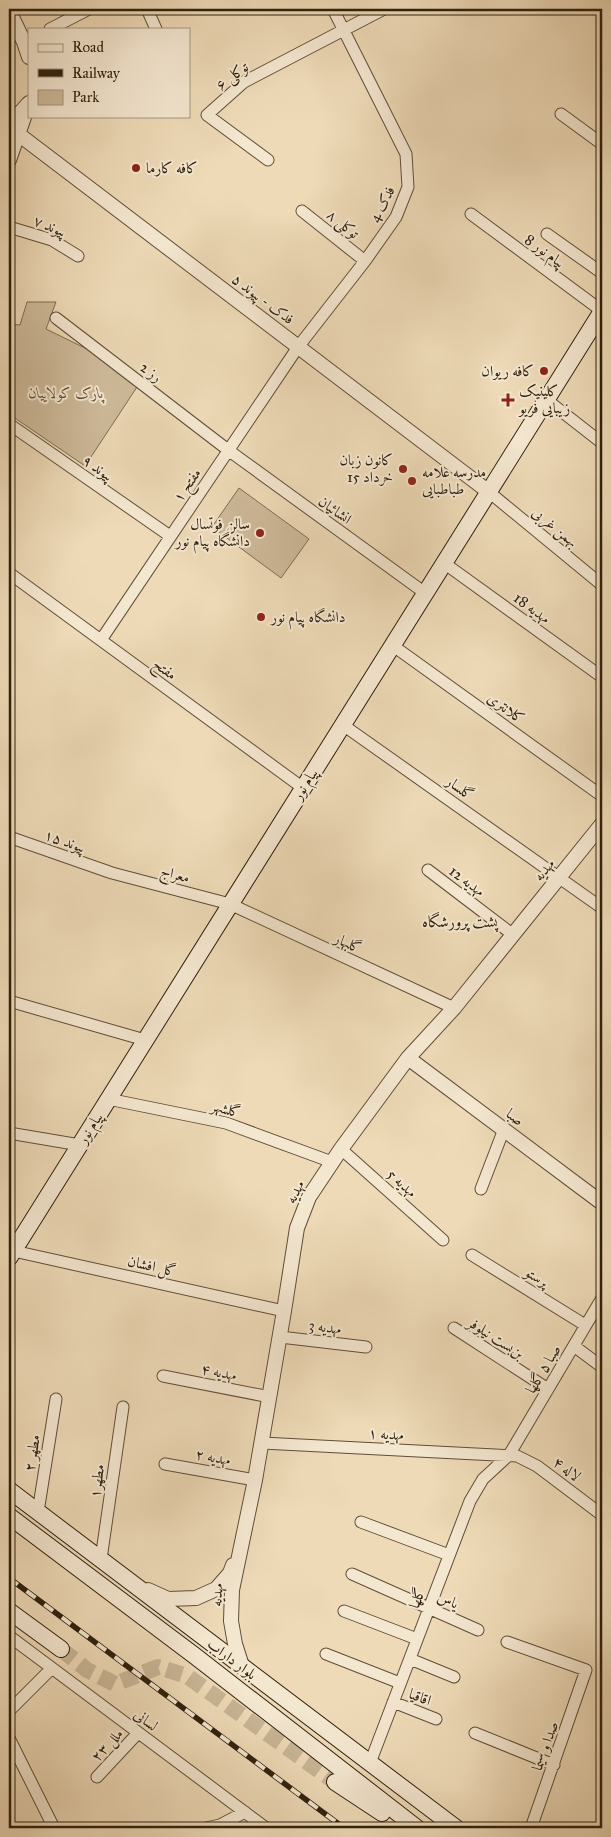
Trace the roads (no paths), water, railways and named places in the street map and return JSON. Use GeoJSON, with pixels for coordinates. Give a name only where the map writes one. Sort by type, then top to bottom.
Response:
{"type":"FeatureCollection","features":[{"type":"Feature","properties":{"kind":"main road","name":"پیام نور"},"geometry":{"type":"LineString","coordinates":[[10,1253],[80,1145],[547,400],[601,318]]}},
{"type":"Feature","properties":{"kind":"main road","name":"بلوار داراب"},"geometry":{"type":"LineString","coordinates":[[9,1490],[456,1828]]}},
{"type":"Feature","properties":{"kind":"main road","name":"بلوار داراب"},"geometry":{"type":"LineString","coordinates":[[9,1516],[195,1656],[417,1828]]}},
{"type":"Feature","properties":{"kind":"main road"},"geometry":{"type":"LineString","coordinates":[[9,1611],[61,1649]]}},
{"type":"Feature","properties":{"kind":"main road"},"geometry":{"type":"LineString","coordinates":[[335,1782],[408,1828]]}},
{"type":"Feature","properties":{"kind":"street"},"geometry":{"type":"LineString","coordinates":[[52,28],[89,9]]}},
{"type":"Feature","properties":{"kind":"street"},"geometry":{"type":"LineString","coordinates":[[147,9],[156,28]]}},
{"type":"Feature","properties":{"kind":"street","name":"فدک 4"},"geometry":{"type":"LineString","coordinates":[[298,347],[365,261],[396,217],[408,186],[406,154],[333,9]]}},
{"type":"Feature","properties":{"kind":"street"},"geometry":{"type":"LineString","coordinates":[[344,31],[384,9]]}},
{"type":"Feature","properties":{"kind":"street"},"geometry":{"type":"LineString","coordinates":[[9,11],[26,41]]}},
{"type":"Feature","properties":{"kind":"street","name":"توکلی ۶"},"geometry":{"type":"LineString","coordinates":[[268,160],[207,115],[244,82],[344,31]]}},
{"type":"Feature","properties":{"kind":"street"},"geometry":{"type":"LineString","coordinates":[[9,117],[20,113],[28,104]]}},
{"type":"Feature","properties":{"kind":"street"},"geometry":{"type":"LineString","coordinates":[[9,158],[13,130],[28,105]]}},
{"type":"Feature","properties":{"kind":"street"},"geometry":{"type":"LineString","coordinates":[[561,114],[602,144]]}},
{"type":"Feature","properties":{"kind":"street","name":"فدک - پیوند ۵"},"geometry":{"type":"LineString","coordinates":[[13,130],[489,492]]}},
{"type":"Feature","properties":{"kind":"street"},"geometry":{"type":"LineString","coordinates":[[9,158],[27,149],[45,154]]}},
{"type":"Feature","properties":{"kind":"street","name":"توکلی ۸"},"geometry":{"type":"LineString","coordinates":[[302,211],[365,261]]}},
{"type":"Feature","properties":{"kind":"street","name":"پیام نور 8"},"geometry":{"type":"LineString","coordinates":[[471,214],[601,318]]}},
{"type":"Feature","properties":{"kind":"street","name":"پیوند ۷"},"geometry":{"type":"LineString","coordinates":[[9,227],[52,240],[78,256]]}},
{"type":"Feature","properties":{"kind":"street"},"geometry":{"type":"LineString","coordinates":[[548,234],[602,273]]}},
{"type":"Feature","properties":{"kind":"street","name":"رز 2"},"geometry":{"type":"LineString","coordinates":[[56,318],[228,450]]}},
{"type":"Feature","properties":{"kind":"street","name":"مفتح ۱"},"geometry":{"type":"LineString","coordinates":[[101,640],[298,347]]}},
{"type":"Feature","properties":{"kind":"street"},"geometry":{"type":"LineString","coordinates":[[547,400],[602,443]]}},
{"type":"Feature","properties":{"kind":"street","name":"پیوند ۹"},"geometry":{"type":"LineString","coordinates":[[9,424],[170,536]]}},
{"type":"Feature","properties":{"kind":"street","name":"انشائیان"},"geometry":{"type":"LineString","coordinates":[[228,450],[425,594]]}},
{"type":"Feature","properties":{"kind":"street","name":"بهمن غربی"},"geometry":{"type":"LineString","coordinates":[[489,492],[602,585]]}},
{"type":"Feature","properties":{"kind":"street","name":"مهدیه 18"},"geometry":{"type":"LineString","coordinates":[[444,564],[602,677]]}},
{"type":"Feature","properties":{"kind":"street","name":"مفتح"},"geometry":{"type":"LineString","coordinates":[[9,573],[303,788]]}},
{"type":"Feature","properties":{"kind":"street","name":"کلانتری"},"geometry":{"type":"LineString","coordinates":[[392,646],[602,796]]}},
{"type":"Feature","properties":{"kind":"street","name":"گلسار"},"geometry":{"type":"LineString","coordinates":[[343,725],[602,908]]}},
{"type":"Feature","properties":{"kind":"street","name":"مهدیه"},"geometry":{"type":"LineString","coordinates":[[242,1666],[235,1644],[231,1621],[232,1590],[238,1553],[256,1480],[297,1228],[309,1197],[341,1149],[408,1058],[454,1008],[602,824]]}},
{"type":"Feature","properties":{"kind":"street","name":"پیوند ۱۵"},"geometry":{"type":"LineString","coordinates":[[9,837],[112,873]]}},
{"type":"Feature","properties":{"kind":"street","name":"مهدیه 12"},"geometry":{"type":"LineString","coordinates":[[428,870],[512,934]]}},
{"type":"Feature","properties":{"kind":"street","name":"معراج"},"geometry":{"type":"LineString","coordinates":[[112,873],[230,904]]}},
{"type":"Feature","properties":{"kind":"street","name":"گلبهار"},"geometry":{"type":"LineString","coordinates":[[230,904],[454,1008]]}},
{"type":"Feature","properties":{"kind":"street"},"geometry":{"type":"LineString","coordinates":[[9,1001],[145,1040]]}},
{"type":"Feature","properties":{"kind":"street","name":"صبا"},"geometry":{"type":"LineString","coordinates":[[408,1058],[602,1203]]}},
{"type":"Feature","properties":{"kind":"street","name":"گلشهر"},"geometry":{"type":"LineString","coordinates":[[108,1099],[226,1123],[332,1162]]}},
{"type":"Feature","properties":{"kind":"street"},"geometry":{"type":"LineString","coordinates":[[481,1190],[504,1129]]}},
{"type":"Feature","properties":{"kind":"street"},"geometry":{"type":"LineString","coordinates":[[9,1132],[80,1145]]}},
{"type":"Feature","properties":{"kind":"street","name":"مهدیه 5"},"geometry":{"type":"LineString","coordinates":[[341,1149],[443,1240]]}},
{"type":"Feature","properties":{"kind":"street","name":"گل افشان"},"geometry":{"type":"LineString","coordinates":[[10,1253],[284,1312]]}},
{"type":"Feature","properties":{"kind":"street","name":"پرستو"},"geometry":{"type":"LineString","coordinates":[[472,1255],[585,1325]]}},
{"type":"Feature","properties":{"kind":"street","name":"صبا ۵ گلها"},"geometry":{"type":"LineString","coordinates":[[509,1455],[602,1298]]}},
{"type":"Feature","properties":{"kind":"street","name":"بن‌بست نیلوفر"},"geometry":{"type":"LineString","coordinates":[[454,1328],[548,1389]]}},
{"type":"Feature","properties":{"kind":"street","name":"مهدیه 3"},"geometry":{"type":"LineString","coordinates":[[280,1337],[366,1347]]}},
{"type":"Feature","properties":{"kind":"street"},"geometry":{"type":"LineString","coordinates":[[574,1346],[602,1367]]}},
{"type":"Feature","properties":{"kind":"street","name":"مهدیه ۴"},"geometry":{"type":"LineString","coordinates":[[163,1376],[270,1397]]}},
{"type":"Feature","properties":{"kind":"street","name":"مطهر ۲"},"geometry":{"type":"LineString","coordinates":[[38,1512],[56,1399]]}},
{"type":"Feature","properties":{"kind":"street","name":"مطهر۱"},"geometry":{"type":"LineString","coordinates":[[101,1559],[123,1407]]}},
{"type":"Feature","properties":{"kind":"street","name":"مهدیه ۱"},"geometry":{"type":"LineString","coordinates":[[262,1443],[509,1455]]}},
{"type":"Feature","properties":{"kind":"street","name":"لاله ۴"},"geometry":{"type":"LineString","coordinates":[[509,1455],[517,1456],[537,1466],[602,1515]]}},
{"type":"Feature","properties":{"kind":"street","name":"گلها"},"geometry":{"type":"LineString","coordinates":[[370,1763],[470,1501],[483,1479],[509,1455]]}},
{"type":"Feature","properties":{"kind":"street","name":"مهدیه ۲"},"geometry":{"type":"LineString","coordinates":[[165,1464],[256,1480]]}},
{"type":"Feature","properties":{"kind":"street"},"geometry":{"type":"LineString","coordinates":[[362,1522],[449,1555]]}},
{"type":"Feature","properties":{"kind":"street"},"geometry":{"type":"LineString","coordinates":[[132,1582],[168,1599],[196,1598],[216,1589],[230,1573],[238,1553]]}},
{"type":"Feature","properties":{"kind":"street","name":"یاس"},"geometry":{"type":"LineString","coordinates":[[352,1574],[478,1630]]}},
{"type":"Feature","properties":{"kind":"street"},"geometry":{"type":"LineString","coordinates":[[344,1611],[417,1639]]}},
{"type":"Feature","properties":{"kind":"street","name":"لسانی"},"geometry":{"type":"LineString","coordinates":[[9,1636],[266,1828]]}},
{"type":"Feature","properties":{"kind":"street","name":"صدا و سیما"},"geometry":{"type":"LineString","coordinates":[[507,1642],[584,1669],[586,1674],[531,1828]]}},
{"type":"Feature","properties":{"kind":"street"},"geometry":{"type":"LineString","coordinates":[[326,1654],[400,1683]]}},
{"type":"Feature","properties":{"kind":"street"},"geometry":{"type":"LineString","coordinates":[[410,1659],[454,1677]]}},
{"type":"Feature","properties":{"kind":"street"},"geometry":{"type":"LineString","coordinates":[[9,1710],[52,1668]]}},
{"type":"Feature","properties":{"kind":"street","name":"اقاقیا"},"geometry":{"type":"LineString","coordinates":[[393,1702],[436,1719]]}},
{"type":"Feature","properties":{"kind":"street","name":"ملل ۲۳"},"geometry":{"type":"LineString","coordinates":[[97,1777],[138,1733]]}},
{"type":"Feature","properties":{"kind":"street"},"geometry":{"type":"LineString","coordinates":[[476,1733],[554,1765]]}},
{"type":"Feature","properties":{"kind":"street"},"geometry":{"type":"LineString","coordinates":[[9,1738],[54,1828]]}},
{"type":"Feature","properties":{"kind":"street"},"geometry":{"type":"LineString","coordinates":[[206,1828],[220,1825],[245,1812]]}},
{"type":"Feature","properties":{"kind":"tunnel"},"geometry":{"type":"LineString","coordinates":[[61,1649],[87,1670],[115,1684],[158,1667],[187,1676],[335,1782]]}},
{"type":"Feature","properties":{"kind":"railway"},"geometry":{"type":"LineString","coordinates":[[9,1578],[344,1828]]}},
{"type":"Feature","properties":{"kind":"place","name":"کافه کارما"},"geometry":{"type":"Point","coordinates":[136,168]}},
{"type":"Feature","properties":{"kind":"place","name":"کافه ریوان"},"geometry":{"type":"Point","coordinates":[544,371]}},
{"type":"Feature","properties":{"kind":"place","name":"کلینیک زیبایی فریو"},"geometry":{"type":"Point","coordinates":[508,400]}},
{"type":"Feature","properties":{"kind":"place","name":"کانون زبان 15 خرداد"},"geometry":{"type":"Point","coordinates":[403,469]}},
{"type":"Feature","properties":{"kind":"place","name":"مدرسه علامه طباطبایی"},"geometry":{"type":"Point","coordinates":[412,481]}},
{"type":"Feature","properties":{"kind":"place","name":"سالن فوتسال دانشگاه پیام نور"},"geometry":{"type":"Point","coordinates":[260,533]}},
{"type":"Feature","properties":{"kind":"place","name":"دانشگاه پیام نور"},"geometry":{"type":"Point","coordinates":[261,617]}},
{"type":"Feature","properties":{"kind":"district","name":"پشت پرورشگاه"},"geometry":{"type":"Point","coordinates":[460,921]}},
{"type":"Feature","properties":{"kind":"park label","name":"پارک کولاییان"},"geometry":{"type":"Point","coordinates":[66,393]}}]}
